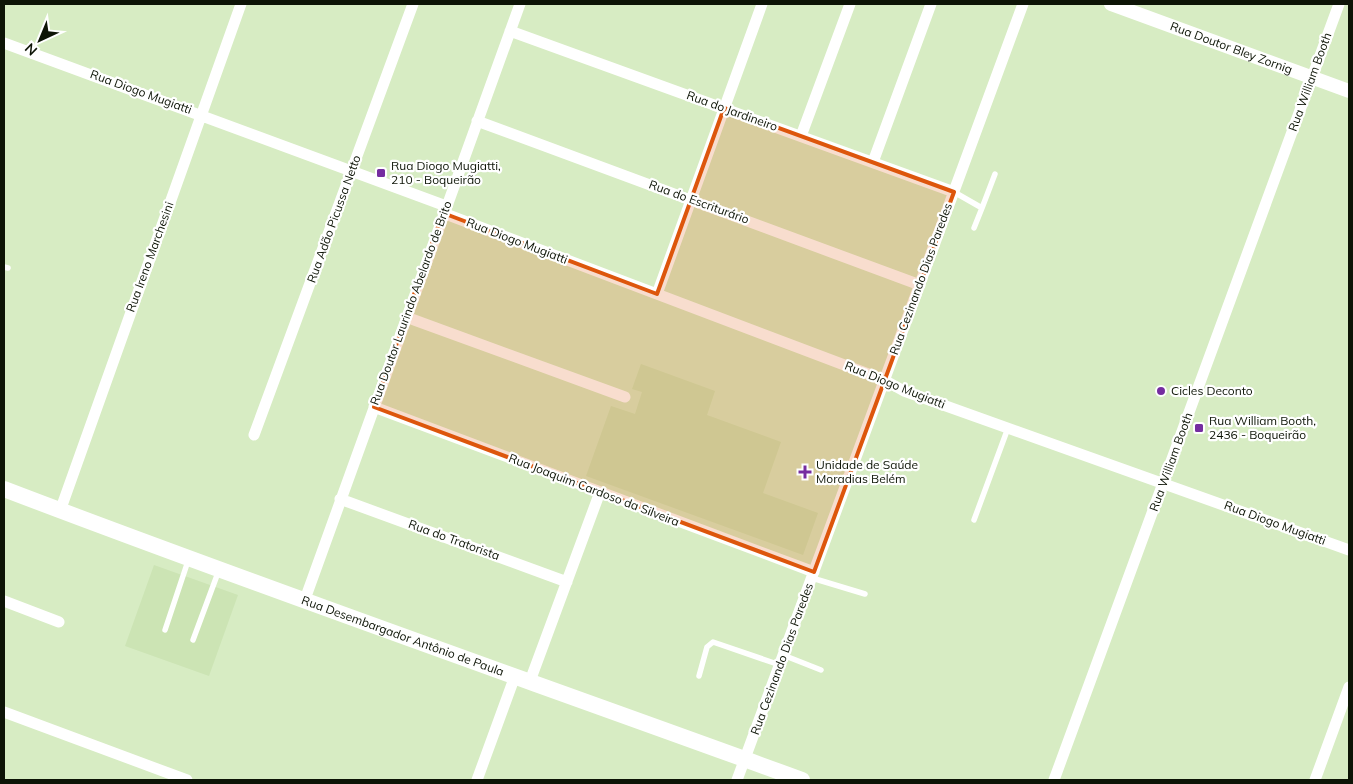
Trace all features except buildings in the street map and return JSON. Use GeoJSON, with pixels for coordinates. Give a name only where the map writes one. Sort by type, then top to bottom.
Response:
{"type":"FeatureCollection","features":[{"type":"Feature","properties":{"kind":"main road","name":"Rua Desembargador Antônio de Paula"},"geometry":{"type":"LineString","coordinates":[[4,489],[304,602],[523,678],[802,780]]}},
{"type":"Feature","properties":{"kind":"street","name":"Rua Ireno Marchesini"},"geometry":{"type":"LineString","coordinates":[[60,511],[241,4]]}},
{"type":"Feature","properties":{"kind":"street","name":"Rua Adão Picussa Netto"},"geometry":{"type":"LineString","coordinates":[[254,435],[413,4]]}},
{"type":"Feature","properties":{"kind":"street","name":"Rua Doutor Laurindo Abelardo de Brito"},"geometry":{"type":"LineString","coordinates":[[304,602],[520,4]]}},
{"type":"Feature","properties":{"kind":"street"},"geometry":{"type":"LineString","coordinates":[[657,294],[762,4]]}},
{"type":"Feature","properties":{"kind":"street"},"geometry":{"type":"LineString","coordinates":[[801,136],[850,4]]}},
{"type":"Feature","properties":{"kind":"street"},"geometry":{"type":"LineString","coordinates":[[873,162],[931,4]]}},
{"type":"Feature","properties":{"kind":"street","name":"Rua Cezinando Dias Paredes"},"geometry":{"type":"LineString","coordinates":[[737,780],[1023,4]]}},
{"type":"Feature","properties":{"kind":"street","name":"Rua Doutor Bley Zornig"},"geometry":{"type":"LineString","coordinates":[[1112,4],[1349,91]]}},
{"type":"Feature","properties":{"kind":"street","name":"Rua William Booth"},"geometry":{"type":"LineString","coordinates":[[1054,780],[1339,4]]}},
{"type":"Feature","properties":{"kind":"street","name":"Rua do Jardineiro"},"geometry":{"type":"LineString","coordinates":[[510,31],[954,192]]}},
{"type":"Feature","properties":{"kind":"street","name":"Rua Diogo Mugiatti"},"geometry":{"type":"LineString","coordinates":[[4,43],[352,171],[657,294],[884,380],[904,391],[1349,550]]}},
{"type":"Feature","properties":{"kind":"street","name":"Rua do Escriturário"},"geometry":{"type":"LineString","coordinates":[[477,121],[920,285]]}},
{"type":"Feature","properties":{"kind":"street"},"geometry":{"type":"LineString","coordinates":[[406,317],[625,397]]}},
{"type":"Feature","properties":{"kind":"street","name":"Rua Joaquim Cardoso da Silveira"},"geometry":{"type":"LineString","coordinates":[[374,408],[600,492],[813,575]]}},
{"type":"Feature","properties":{"kind":"street"},"geometry":{"type":"LineString","coordinates":[[477,780],[567,582],[600,492]]}},
{"type":"Feature","properties":{"kind":"street","name":"Rua do Tratorista"},"geometry":{"type":"LineString","coordinates":[[340,499],[567,582]]}},
{"type":"Feature","properties":{"kind":"street"},"geometry":{"type":"LineString","coordinates":[[4,601],[59,622]]}},
{"type":"Feature","properties":{"kind":"street"},"geometry":{"type":"LineString","coordinates":[[1315,780],[1349,687]]}},
{"type":"Feature","properties":{"kind":"street"},"geometry":{"type":"LineString","coordinates":[[4,712],[187,780]]}},
{"type":"Feature","properties":{"kind":"lane"},"geometry":{"type":"LineString","coordinates":[[974,228],[995,174]]}},
{"type":"Feature","properties":{"kind":"lane"},"geometry":{"type":"LineString","coordinates":[[954,192],[982,208]]}},
{"type":"Feature","properties":{"kind":"lane"},"geometry":{"type":"LineString","coordinates":[[974,520],[1008,428]]}},
{"type":"Feature","properties":{"kind":"lane"},"geometry":{"type":"LineString","coordinates":[[165,630],[189,559]]}},
{"type":"Feature","properties":{"kind":"lane"},"geometry":{"type":"LineString","coordinates":[[194,640],[219,570]]}},
{"type":"Feature","properties":{"kind":"lane"},"geometry":{"type":"LineString","coordinates":[[813,575],[865,594]]}},
{"type":"Feature","properties":{"kind":"lane"},"geometry":{"type":"LineString","coordinates":[[699,676],[708,647],[714,642],[820,670]]}},
{"type":"Feature","properties":{"kind":"highlighted area"},"geometry":{"type":"Polygon","coordinates":[[[724,108],[954,192],[814,572],[374,407],[443,213],[657,294],[724,108]]]}},
{"type":"Feature","properties":{"kind":"shaded area"},"geometry":{"type":"Polygon","coordinates":[[[641,364],[715,391],[707,415],[781,442],[763,493],[818,513],[803,555],[586,476],[611,406],[635,414],[642,392],[632,389],[641,364]]]}},
{"type":"Feature","properties":{"kind":"shaded area"},"geometry":{"type":"Polygon","coordinates":[[[154,565],[238,595],[209,676],[125,646],[154,565]]]}},
{"type":"Feature","properties":{"kind":"place","name":"Rua Diogo Mugiatti, 210 - Boqueirão"},"geometry":{"type":"Point","coordinates":[381,173]}},
{"type":"Feature","properties":{"kind":"place","name":"Cicles Deconto"},"geometry":{"type":"Point","coordinates":[1161,391]}},
{"type":"Feature","properties":{"kind":"place","name":"Rua William Booth, 2436 - Boqueirão"},"geometry":{"type":"Point","coordinates":[1199,428]}},
{"type":"Feature","properties":{"kind":"place","name":"Unidade de Saúde Moradias Belém"},"geometry":{"type":"Point","coordinates":[805,472]}}]}
